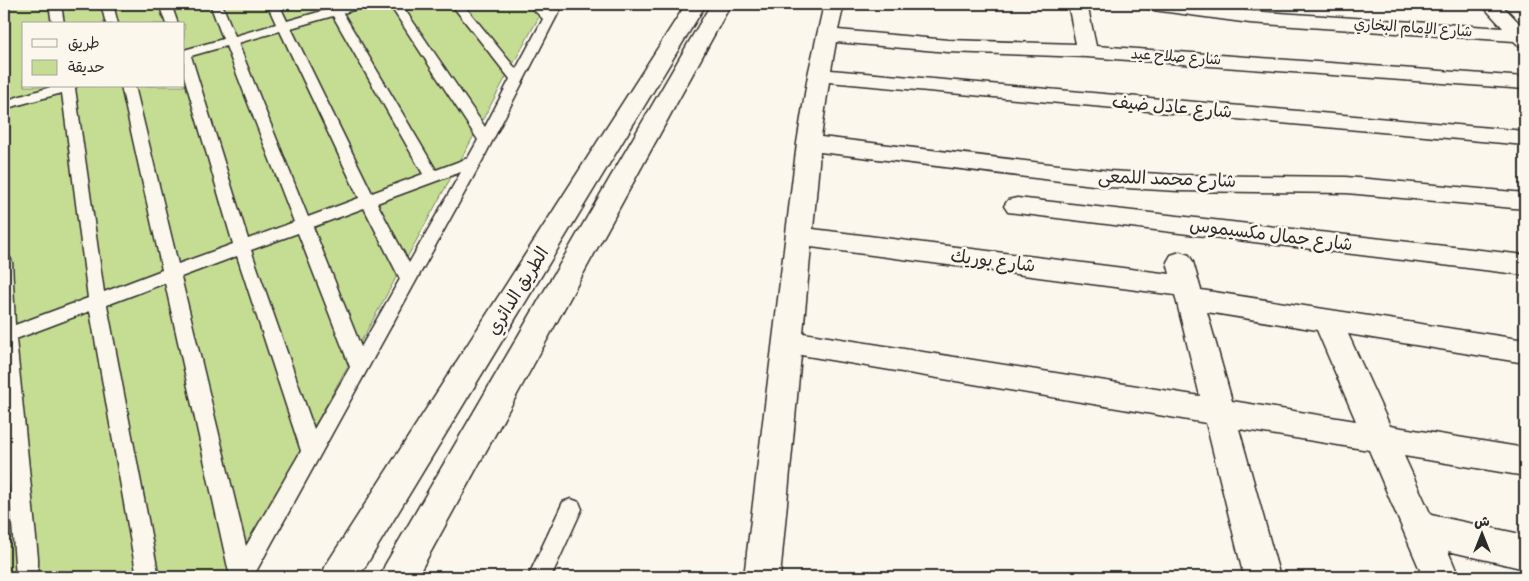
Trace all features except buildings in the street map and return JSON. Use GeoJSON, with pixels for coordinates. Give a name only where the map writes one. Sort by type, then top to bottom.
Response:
{"type":"FeatureCollection","features":[{"type":"Feature","properties":{"kind":"main road","name":"الطريق الدائري"},"geometry":{"type":"LineString","coordinates":[[340,577],[696,4]]}},
{"type":"Feature","properties":{"kind":"main road","name":"الطريق الدائري"},"geometry":{"type":"LineString","coordinates":[[398,577],[721,4]]}},
{"type":"Feature","properties":{"kind":"main road"},"geometry":{"type":"LineString","coordinates":[[762,577],[810,143],[820,75],[834,4]]}},
{"type":"Feature","properties":{"kind":"main road"},"geometry":{"type":"LineString","coordinates":[[1078,4],[1087,51]]}},
{"type":"Feature","properties":{"kind":"main road","name":"شارع الإمام البخاري"},"geometry":{"type":"LineString","coordinates":[[1153,4],[1250,17],[1524,37]]}},
{"type":"Feature","properties":{"kind":"main road"},"geometry":{"type":"LineString","coordinates":[[1491,4],[1524,37]]}},
{"type":"Feature","properties":{"kind":"main road","name":"شارع صلاح عيد"},"geometry":{"type":"LineString","coordinates":[[828,35],[948,46],[1087,51],[1525,83]]}},
{"type":"Feature","properties":{"kind":"main road","name":"شارع عادل ضيف"},"geometry":{"type":"LineString","coordinates":[[820,75],[1009,94],[1525,138]]}},
{"type":"Feature","properties":{"kind":"main road","name":"شارع محمد اللمعى"},"geometry":{"type":"LineString","coordinates":[[810,143],[1110,178],[1178,183],[1346,185],[1525,202]]}},
{"type":"Feature","properties":{"kind":"main road","name":"شارع جمال مكسيموس"},"geometry":{"type":"LineString","coordinates":[[1017,206],[1525,264]]}},
{"type":"Feature","properties":{"kind":"main road","name":"شارع بوريك"},"geometry":{"type":"LineString","coordinates":[[800,236],[1185,282],[1327,320],[1525,351]]}},
{"type":"Feature","properties":{"kind":"main road"},"geometry":{"type":"LineString","coordinates":[[1185,282],[1262,577]]}},
{"type":"Feature","properties":{"kind":"main road"},"geometry":{"type":"LineString","coordinates":[[1327,320],[1441,577]]}},
{"type":"Feature","properties":{"kind":"main road"},"geometry":{"type":"LineString","coordinates":[[788,342],[1525,462]]}},
{"type":"Feature","properties":{"kind":"main road"},"geometry":{"type":"LineString","coordinates":[[1419,529],[1525,552]]}},
{"type":"Feature","properties":{"kind":"lane"},"geometry":{"type":"LineString","coordinates":[[55,4],[58,22]]}},
{"type":"Feature","properties":{"kind":"lane"},"geometry":{"type":"LineString","coordinates":[[107,4],[112,22]]}},
{"type":"Feature","properties":{"kind":"lane"},"geometry":{"type":"LineString","coordinates":[[165,4],[171,22]]}},
{"type":"Feature","properties":{"kind":"lane"},"geometry":{"type":"LineString","coordinates":[[216,4],[305,224],[360,367]]}},
{"type":"Feature","properties":{"kind":"lane"},"geometry":{"type":"LineString","coordinates":[[273,4],[408,278]]}},
{"type":"Feature","properties":{"kind":"lane"},"geometry":{"type":"LineString","coordinates":[[185,54],[284,25],[334,7],[360,4]]}},
{"type":"Feature","properties":{"kind":"lane"},"geometry":{"type":"LineString","coordinates":[[395,4],[485,138]]}},
{"type":"Feature","properties":{"kind":"lane"},"geometry":{"type":"LineString","coordinates":[[457,4],[517,78]]}},
{"type":"Feature","properties":{"kind":"lane"},"geometry":{"type":"LineString","coordinates":[[242,576],[474,161],[553,11],[534,4]]}},
{"type":"Feature","properties":{"kind":"lane"},"geometry":{"type":"LineString","coordinates":[[334,7],[432,176]]}},
{"type":"Feature","properties":{"kind":"lane"},"geometry":{"type":"LineString","coordinates":[[185,57],[242,247],[312,452]]}},
{"type":"Feature","properties":{"kind":"lane"},"geometry":{"type":"LineString","coordinates":[[4,105],[61,88]]}},
{"type":"Feature","properties":{"kind":"lane"},"geometry":{"type":"LineString","coordinates":[[68,88],[97,301],[148,577]]}},
{"type":"Feature","properties":{"kind":"lane"},"geometry":{"type":"LineString","coordinates":[[128,88],[242,576]]}},
{"type":"Feature","properties":{"kind":"lane"},"geometry":{"type":"LineString","coordinates":[[5,336],[474,161]]}},
{"type":"Feature","properties":{"kind":"lane"},"geometry":{"type":"LineString","coordinates":[[4,262],[5,336],[27,558],[26,577]]}},
{"type":"Feature","properties":{"kind":"lane"},"geometry":{"type":"LineString","coordinates":[[539,577],[571,509]]}},
{"type":"Feature","properties":{"kind":"green space"},"geometry":{"type":"Polygon","coordinates":[[[4,4],[546,4],[232,577],[4,577],[4,4]]]}}]}
